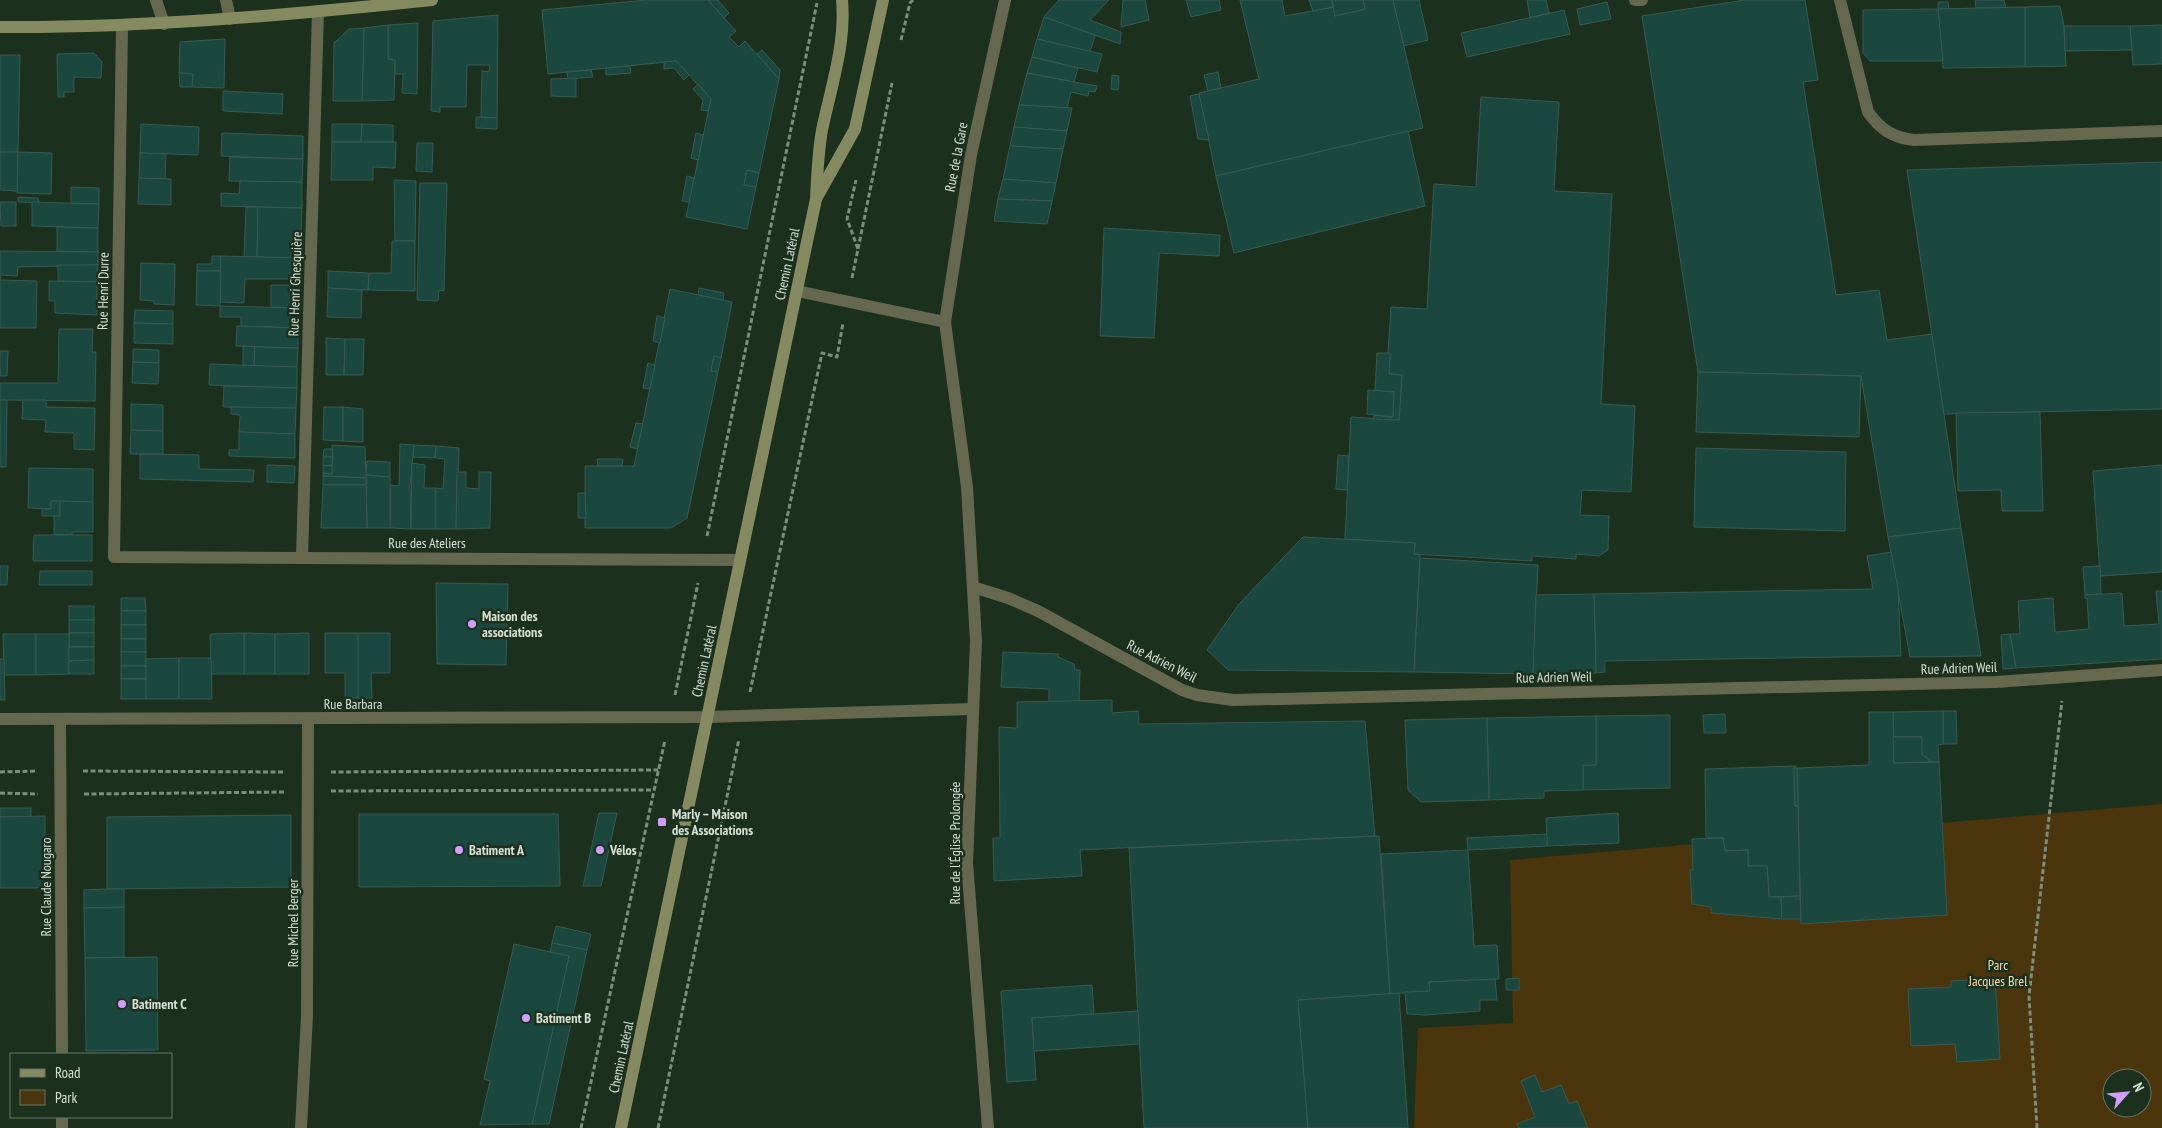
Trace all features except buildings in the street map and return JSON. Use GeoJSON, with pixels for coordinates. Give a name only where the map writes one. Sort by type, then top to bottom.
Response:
{"type":"FeatureCollection","features":[{"type":"Feature","properties":{"kind":"street"},"geometry":{"type":"LineString","coordinates":[[156,0],[164,24]]}},
{"type":"Feature","properties":{"kind":"street"},"geometry":{"type":"LineString","coordinates":[[226,0],[230,19]]}},
{"type":"Feature","properties":{"kind":"street"},"geometry":{"type":"LineString","coordinates":[[0,27],[164,24],[432,0]]}},
{"type":"Feature","properties":{"kind":"street","name":"Chemin Latéral"},"geometry":{"type":"LineString","coordinates":[[621,1128],[816,200],[817,170],[822,131],[843,32],[842,0]]}},
{"type":"Feature","properties":{"kind":"street","name":"Chemin Latéral"},"geometry":{"type":"LineString","coordinates":[[816,200],[855,129],[884,0]]}},
{"type":"Feature","properties":{"kind":"street","name":"Rue de la Gare"},"geometry":{"type":"LineString","coordinates":[[972,587],[966,466],[945,322],[971,155],[1005,0]]}},
{"type":"Feature","properties":{"kind":"street"},"geometry":{"type":"LineString","coordinates":[[1636,0],[1642,0]]}},
{"type":"Feature","properties":{"kind":"street"},"geometry":{"type":"LineString","coordinates":[[1840,0],[1868,112],[1876,124],[1900,139],[2162,131]]}},
{"type":"Feature","properties":{"kind":"street","name":"Rue Henri Ghesquière"},"geometry":{"type":"LineString","coordinates":[[302,558],[318,11]]}},
{"type":"Feature","properties":{"kind":"street","name":"Rue Henri Durre"},"geometry":{"type":"LineString","coordinates":[[114,557],[122,26]]}},
{"type":"Feature","properties":{"kind":"street"},"geometry":{"type":"LineString","coordinates":[[798,291],[945,322]]}},
{"type":"Feature","properties":{"kind":"street","name":"Rue des Ateliers"},"geometry":{"type":"LineString","coordinates":[[114,557],[740,560]]}},
{"type":"Feature","properties":{"kind":"street","name":"Rue Adrien Weil"},"geometry":{"type":"LineString","coordinates":[[972,587],[1008,598],[1038,611],[1182,690],[1215,699],[1967,683],[2162,670]]}},
{"type":"Feature","properties":{"kind":"street","name":"Rue de l'Église Prolongée"},"geometry":{"type":"LineString","coordinates":[[972,587],[976,640],[972,709],[968,871],[988,1128]]}},
{"type":"Feature","properties":{"kind":"street","name":"Rue Barbara"},"geometry":{"type":"LineString","coordinates":[[0,719],[671,718],[972,709]]}},
{"type":"Feature","properties":{"kind":"street","name":"Rue Claude Nougaro"},"geometry":{"type":"LineString","coordinates":[[60,719],[62,1053]]}},
{"type":"Feature","properties":{"kind":"street","name":"Rue Michel Berger"},"geometry":{"type":"LineString","coordinates":[[301,1128],[307,1016],[308,719]]}},
{"type":"Feature","properties":{"kind":"path"},"geometry":{"type":"LineString","coordinates":[[900,44],[910,3],[913,0]]}},
{"type":"Feature","properties":{"kind":"path"},"geometry":{"type":"LineString","coordinates":[[581,1128],[653,790],[671,718],[817,4]]}},
{"type":"Feature","properties":{"kind":"path"},"geometry":{"type":"LineString","coordinates":[[756,664],[822,353],[837,357],[892,80]]}},
{"type":"Feature","properties":{"kind":"path"},"geometry":{"type":"LineString","coordinates":[[857,174],[847,219],[858,249]]}},
{"type":"Feature","properties":{"kind":"path"},"geometry":{"type":"LineString","coordinates":[[2037,1128],[2029,996],[2064,678]]}},
{"type":"Feature","properties":{"kind":"path"},"geometry":{"type":"LineString","coordinates":[[658,1128],[744,716]]}},
{"type":"Feature","properties":{"kind":"path"},"geometry":{"type":"LineString","coordinates":[[0,793],[653,790]]}},
{"type":"Feature","properties":{"kind":"green space","name":"Parc Jacques Brel"},"geometry":{"type":"Polygon","coordinates":[[[2162,804],[2162,1128],[1414,1128],[1418,1028],[1513,1023],[1510,860],[2162,804]]]}},
{"type":"Feature","properties":{"kind":"place","name":"Maison des associations"},"geometry":{"type":"Point","coordinates":[472,624]}},
{"type":"Feature","properties":{"kind":"place","name":"Marly – Maison des Associations"},"geometry":{"type":"Point","coordinates":[662,822]}},
{"type":"Feature","properties":{"kind":"place","name":"Batiment A"},"geometry":{"type":"Point","coordinates":[459,850]}},
{"type":"Feature","properties":{"kind":"place","name":"Vélos"},"geometry":{"type":"Point","coordinates":[600,850]}},
{"type":"Feature","properties":{"kind":"place","name":"Batiment C"},"geometry":{"type":"Point","coordinates":[122,1004]}},
{"type":"Feature","properties":{"kind":"place","name":"Batiment B"},"geometry":{"type":"Point","coordinates":[526,1018]}}]}
